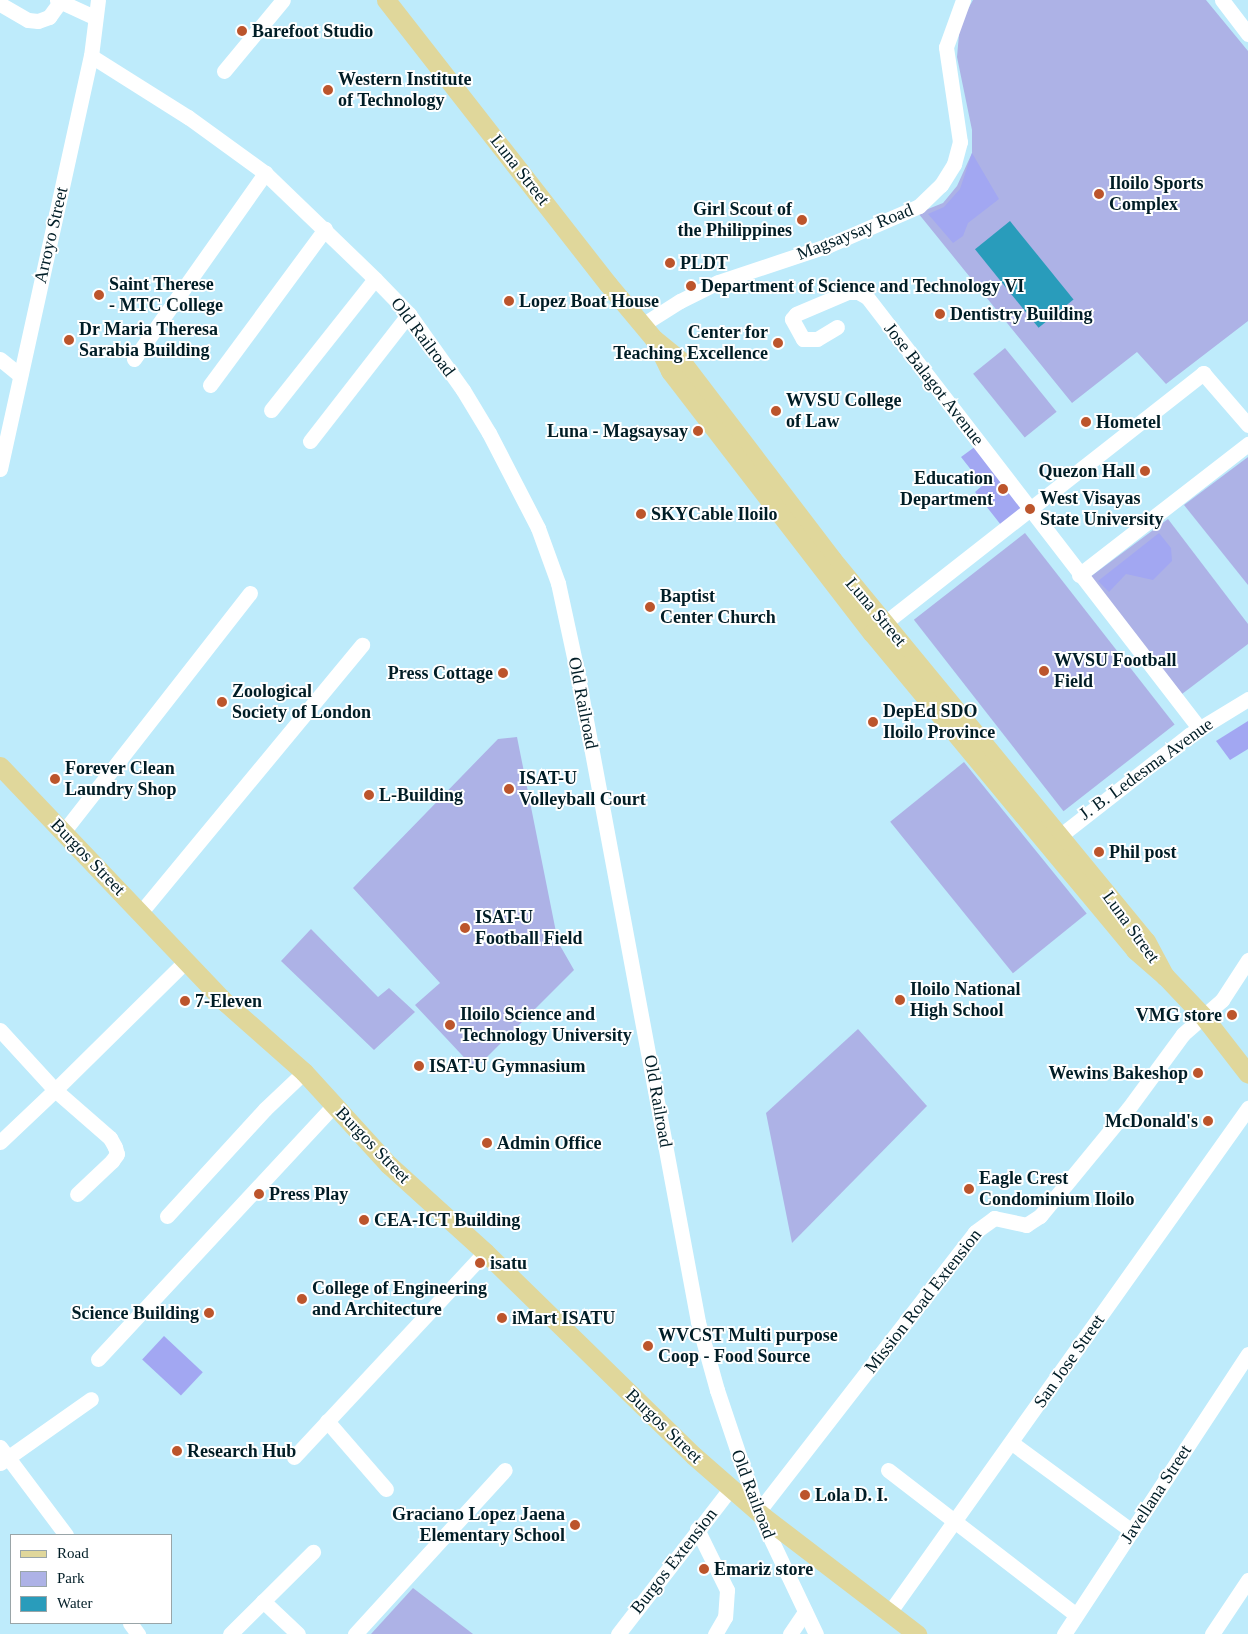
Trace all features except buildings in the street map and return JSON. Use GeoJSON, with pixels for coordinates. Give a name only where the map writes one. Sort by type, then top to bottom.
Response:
{"type":"FeatureCollection","features":[{"type":"Feature","properties":{"kind":"main road","name":"Luna Street"},"geometry":{"type":"LineString","coordinates":[[386,0],[654,339],[670,371],[878,628],[1054,840],[1146,941],[1165,976],[1203,1016],[1248,1074]]}},
{"type":"Feature","properties":{"kind":"main road","name":"Burgos Street"},"geometry":{"type":"LineString","coordinates":[[0,766],[226,1003],[304,1072],[389,1165],[485,1252],[730,1489],[916,1634]]}},
{"type":"Feature","properties":{"kind":"street","name":"Arroyo Street"},"geometry":{"type":"LineString","coordinates":[[0,469],[90,56],[94,17],[98,0]]}},
{"type":"Feature","properties":{"kind":"street"},"geometry":{"type":"LineString","coordinates":[[224,71],[283,0]]}},
{"type":"Feature","properties":{"kind":"street","name":"Magsaysay Road"},"geometry":{"type":"LineString","coordinates":[[642,325],[680,300],[718,282],[829,245],[920,206],[941,185],[954,164],[960,142],[946,46],[963,0]]}},
{"type":"Feature","properties":{"kind":"street"},"geometry":{"type":"LineString","coordinates":[[1222,0],[1248,34]]}},
{"type":"Feature","properties":{"kind":"street"},"geometry":{"type":"LineString","coordinates":[[0,4],[28,20],[38,21],[49,17],[58,1],[94,17]]}},
{"type":"Feature","properties":{"kind":"street","name":"Old Railroad"},"geometry":{"type":"LineString","coordinates":[[90,56],[188,117],[265,172],[376,279],[409,314],[489,433],[538,528],[558,583],[646,1027],[698,1322],[717,1390],[758,1512],[816,1634]]}},
{"type":"Feature","properties":{"kind":"street"},"geometry":{"type":"LineString","coordinates":[[134,359],[265,172]]}},
{"type":"Feature","properties":{"kind":"street"},"geometry":{"type":"LineString","coordinates":[[210,385],[325,229]]}},
{"type":"Feature","properties":{"kind":"street"},"geometry":{"type":"LineString","coordinates":[[271,410],[376,279]]}},
{"type":"Feature","properties":{"kind":"street","name":"Jose Balagot Avenue"},"geometry":{"type":"LineString","coordinates":[[837,328],[817,339],[803,339],[792,325],[792,319],[796,314],[848,292],[858,292],[867,297],[1079,575],[1199,728]]}},
{"type":"Feature","properties":{"kind":"street"},"geometry":{"type":"LineString","coordinates":[[310,441],[409,314]]}},
{"type":"Feature","properties":{"kind":"street"},"geometry":{"type":"LineString","coordinates":[[0,359],[20,374]]}},
{"type":"Feature","properties":{"kind":"street"},"geometry":{"type":"LineString","coordinates":[[878,628],[1203,373],[1248,425]]}},
{"type":"Feature","properties":{"kind":"street"},"geometry":{"type":"LineString","coordinates":[[1079,575],[1248,444]]}},
{"type":"Feature","properties":{"kind":"street"},"geometry":{"type":"LineString","coordinates":[[64,831],[250,592]]}},
{"type":"Feature","properties":{"kind":"street"},"geometry":{"type":"LineString","coordinates":[[141,912],[362,645]]}},
{"type":"Feature","properties":{"kind":"street","name":"J. B. Ledesma Avenue"},"geometry":{"type":"LineString","coordinates":[[1054,840],[1199,728],[1248,699]]}},
{"type":"Feature","properties":{"kind":"street"},"geometry":{"type":"LineString","coordinates":[[0,1142],[187,960]]}},
{"type":"Feature","properties":{"kind":"street","name":"Mission Road Extension"},"geometry":{"type":"LineString","coordinates":[[758,1512],[975,1232],[994,1218],[1026,1225],[1040,1216],[1128,1110],[1183,1034],[1222,1000],[1248,960]]}},
{"type":"Feature","properties":{"kind":"street"},"geometry":{"type":"LineString","coordinates":[[0,1030],[55,1090],[110,1138],[115,1147],[116,1154],[112,1161],[77,1194]]}},
{"type":"Feature","properties":{"kind":"street"},"geometry":{"type":"LineString","coordinates":[[167,1216],[265,1109],[304,1072]]}},
{"type":"Feature","properties":{"kind":"street"},"geometry":{"type":"LineString","coordinates":[[98,1360],[334,1105]]}},
{"type":"Feature","properties":{"kind":"street","name":"San Jose Street"},"geometry":{"type":"LineString","coordinates":[[889,1613],[1012,1443],[1248,1108]]}},
{"type":"Feature","properties":{"kind":"street"},"geometry":{"type":"LineString","coordinates":[[294,1457],[485,1252]]}},
{"type":"Feature","properties":{"kind":"street","name":"Javellana Street"},"geometry":{"type":"LineString","coordinates":[[1064,1634],[1248,1354]]}},
{"type":"Feature","properties":{"kind":"street"},"geometry":{"type":"LineString","coordinates":[[65,1534],[3,1456],[91,1399]]}},
{"type":"Feature","properties":{"kind":"street"},"geometry":{"type":"LineString","coordinates":[[327,1421],[386,1489]]}},
{"type":"Feature","properties":{"kind":"street"},"geometry":{"type":"LineString","coordinates":[[1012,1443],[1132,1531]]}},
{"type":"Feature","properties":{"kind":"street"},"geometry":{"type":"LineString","coordinates":[[355,1634],[505,1470]]}},
{"type":"Feature","properties":{"kind":"street"},"geometry":{"type":"LineString","coordinates":[[888,1470],[1076,1615]]}},
{"type":"Feature","properties":{"kind":"street","name":"Burgos Extension"},"geometry":{"type":"LineString","coordinates":[[618,1634],[697,1529],[730,1489]]}},
{"type":"Feature","properties":{"kind":"street"},"geometry":{"type":"LineString","coordinates":[[697,1529],[727,1590],[725,1617],[715,1634]]}},
{"type":"Feature","properties":{"kind":"street"},"geometry":{"type":"LineString","coordinates":[[230,1634],[314,1552]]}},
{"type":"Feature","properties":{"kind":"street"},"geometry":{"type":"LineString","coordinates":[[1212,1634],[1248,1580]]}},
{"type":"Feature","properties":{"kind":"street"},"geometry":{"type":"LineString","coordinates":[[263,1601],[298,1634]]}},
{"type":"Feature","properties":{"kind":"street"},"geometry":{"type":"LineString","coordinates":[[790,1634],[805,1612]]}},
{"type":"Feature","properties":{"kind":"green space","name":"Iloilo Sports Complex"},"geometry":{"type":"Polygon","coordinates":[[[973,0],[1206,0],[1248,51],[1248,321],[1166,384],[1137,352],[1072,403],[918,213],[943,203],[957,186],[972,153],[972,130],[957,57],[960,23],[973,0]]]}},
{"type":"Feature","properties":{"kind":"green space"},"geometry":{"type":"Polygon","coordinates":[[[1005,348],[1057,412],[1025,438],[973,374],[1005,348]]]}},
{"type":"Feature","properties":{"kind":"green space"},"geometry":{"type":"Polygon","coordinates":[[[1248,457],[1248,585],[1184,505],[1248,457]]]}},
{"type":"Feature","properties":{"kind":"green space"},"geometry":{"type":"Polygon","coordinates":[[[1168,519],[1248,624],[1248,644],[1182,694],[1090,577],[1168,519]]]}},
{"type":"Feature","properties":{"kind":"green space","name":"WVSU Football Field"},"geometry":{"type":"Polygon","coordinates":[[[1025,533],[1175,724],[1063,811],[914,620],[1025,533]]]}},
{"type":"Feature","properties":{"kind":"green space"},"geometry":{"type":"Polygon","coordinates":[[[517,737],[558,942],[574,970],[475,1069],[415,1005],[440,983],[353,888],[498,739],[517,737]]]}},
{"type":"Feature","properties":{"kind":"green space"},"geometry":{"type":"Polygon","coordinates":[[[964,762],[1087,914],[1013,973],[890,822],[964,762]]]}},
{"type":"Feature","properties":{"kind":"green space"},"geometry":{"type":"Polygon","coordinates":[[[311,929],[378,997],[389,988],[415,1012],[374,1050],[281,961],[311,929]]]}},
{"type":"Feature","properties":{"kind":"green space"},"geometry":{"type":"Polygon","coordinates":[[[858,1029],[927,1106],[792,1243],[766,1113],[858,1029]]]}},
{"type":"Feature","properties":{"kind":"green space"},"geometry":{"type":"Polygon","coordinates":[[[413,1588],[473,1634],[371,1634],[413,1588]]]}},
{"type":"Feature","properties":{"kind":"shaded area"},"geometry":{"type":"Polygon","coordinates":[[[972,153],[999,199],[968,223],[963,236],[953,243],[928,214],[944,207],[960,189],[972,153]]]}},
{"type":"Feature","properties":{"kind":"shaded area"},"geometry":{"type":"Polygon","coordinates":[[[976,446],[1025,507],[1001,525],[975,492],[983,485],[961,457],[976,446]]]}},
{"type":"Feature","properties":{"kind":"shaded area"},"geometry":{"type":"Polygon","coordinates":[[[1159,533],[1171,548],[1172,561],[1153,580],[1126,574],[1109,592],[1098,581],[1159,533]]]}},
{"type":"Feature","properties":{"kind":"shaded area"},"geometry":{"type":"Polygon","coordinates":[[[1248,721],[1248,749],[1230,760],[1216,741],[1248,721]]]}},
{"type":"Feature","properties":{"kind":"shaded area"},"geometry":{"type":"Polygon","coordinates":[[[164,1336],[203,1372],[181,1396],[142,1359],[164,1336]]]}},
{"type":"Feature","properties":{"kind":"water"},"geometry":{"type":"Polygon","coordinates":[[[1010,221],[1074,299],[1039,328],[975,249],[1010,221]]]}},
{"type":"Feature","properties":{"kind":"place","name":"Barefoot Studio"},"geometry":{"type":"Point","coordinates":[242,31]}},
{"type":"Feature","properties":{"kind":"place","name":"Western Institute of Technology"},"geometry":{"type":"Point","coordinates":[328,90]}},
{"type":"Feature","properties":{"kind":"place","name":"Iloilo Sports Complex"},"geometry":{"type":"Point","coordinates":[1099,194]}},
{"type":"Feature","properties":{"kind":"place","name":"Girl Scout of the Philippines"},"geometry":{"type":"Point","coordinates":[802,220]}},
{"type":"Feature","properties":{"kind":"place","name":"PLDT"},"geometry":{"type":"Point","coordinates":[670,263]}},
{"type":"Feature","properties":{"kind":"place","name":"Department of Science and Technology VI"},"geometry":{"type":"Point","coordinates":[691,286]}},
{"type":"Feature","properties":{"kind":"place","name":"Saint Therese - MTC College"},"geometry":{"type":"Point","coordinates":[99,295]}},
{"type":"Feature","properties":{"kind":"place","name":"Lopez Boat House"},"geometry":{"type":"Point","coordinates":[509,301]}},
{"type":"Feature","properties":{"kind":"place","name":"Dentistry Building"},"geometry":{"type":"Point","coordinates":[940,314]}},
{"type":"Feature","properties":{"kind":"place","name":"Dr Maria Theresa Sarabia Building"},"geometry":{"type":"Point","coordinates":[69,340]}},
{"type":"Feature","properties":{"kind":"place","name":"Center for Teaching Excellence"},"geometry":{"type":"Point","coordinates":[778,343]}},
{"type":"Feature","properties":{"kind":"place","name":"WVSU College of Law"},"geometry":{"type":"Point","coordinates":[776,411]}},
{"type":"Feature","properties":{"kind":"place","name":"Hometel"},"geometry":{"type":"Point","coordinates":[1086,422]}},
{"type":"Feature","properties":{"kind":"place","name":"Luna - Magsaysay"},"geometry":{"type":"Point","coordinates":[698,431]}},
{"type":"Feature","properties":{"kind":"place","name":"Quezon Hall"},"geometry":{"type":"Point","coordinates":[1145,471]}},
{"type":"Feature","properties":{"kind":"place","name":"Education Department"},"geometry":{"type":"Point","coordinates":[1003,489]}},
{"type":"Feature","properties":{"kind":"place","name":"West Visayas State University"},"geometry":{"type":"Point","coordinates":[1030,509]}},
{"type":"Feature","properties":{"kind":"place","name":"SKYCable Iloilo"},"geometry":{"type":"Point","coordinates":[641,514]}},
{"type":"Feature","properties":{"kind":"place","name":"Baptist Center Church"},"geometry":{"type":"Point","coordinates":[650,607]}},
{"type":"Feature","properties":{"kind":"place","name":"WVSU Football Field"},"geometry":{"type":"Point","coordinates":[1044,671]}},
{"type":"Feature","properties":{"kind":"place","name":"Press Cottage"},"geometry":{"type":"Point","coordinates":[503,673]}},
{"type":"Feature","properties":{"kind":"place","name":"Zoological Society of London"},"geometry":{"type":"Point","coordinates":[222,702]}},
{"type":"Feature","properties":{"kind":"place","name":"DepEd SDO Iloilo Province"},"geometry":{"type":"Point","coordinates":[873,722]}},
{"type":"Feature","properties":{"kind":"place","name":"Forever Clean Laundry Shop"},"geometry":{"type":"Point","coordinates":[55,779]}},
{"type":"Feature","properties":{"kind":"place","name":"ISAT-U Volleyball Court"},"geometry":{"type":"Point","coordinates":[509,789]}},
{"type":"Feature","properties":{"kind":"place","name":"L-Building"},"geometry":{"type":"Point","coordinates":[369,795]}},
{"type":"Feature","properties":{"kind":"place","name":"Phil post"},"geometry":{"type":"Point","coordinates":[1099,852]}},
{"type":"Feature","properties":{"kind":"place","name":"ISAT-U Football Field"},"geometry":{"type":"Point","coordinates":[465,928]}},
{"type":"Feature","properties":{"kind":"place","name":"Iloilo National High School"},"geometry":{"type":"Point","coordinates":[900,1000]}},
{"type":"Feature","properties":{"kind":"place","name":"7-Eleven"},"geometry":{"type":"Point","coordinates":[185,1001]}},
{"type":"Feature","properties":{"kind":"place","name":"VMG store"},"geometry":{"type":"Point","coordinates":[1232,1015]}},
{"type":"Feature","properties":{"kind":"place","name":"Iloilo Science and Technology University"},"geometry":{"type":"Point","coordinates":[450,1025]}},
{"type":"Feature","properties":{"kind":"place","name":"ISAT-U Gymnasium"},"geometry":{"type":"Point","coordinates":[419,1066]}},
{"type":"Feature","properties":{"kind":"place","name":"Wewins Bakeshop"},"geometry":{"type":"Point","coordinates":[1198,1073]}},
{"type":"Feature","properties":{"kind":"place","name":"McDonald's"},"geometry":{"type":"Point","coordinates":[1208,1121]}},
{"type":"Feature","properties":{"kind":"place","name":"Admin Office"},"geometry":{"type":"Point","coordinates":[487,1143]}},
{"type":"Feature","properties":{"kind":"place","name":"Eagle Crest Condominium Iloilo"},"geometry":{"type":"Point","coordinates":[969,1189]}},
{"type":"Feature","properties":{"kind":"place","name":"Press Play"},"geometry":{"type":"Point","coordinates":[259,1194]}},
{"type":"Feature","properties":{"kind":"place","name":"CEA-ICT Building"},"geometry":{"type":"Point","coordinates":[364,1220]}},
{"type":"Feature","properties":{"kind":"place","name":"isatu"},"geometry":{"type":"Point","coordinates":[480,1263]}},
{"type":"Feature","properties":{"kind":"place","name":"College of Engineering and Architecture"},"geometry":{"type":"Point","coordinates":[302,1299]}},
{"type":"Feature","properties":{"kind":"place","name":"Science Building"},"geometry":{"type":"Point","coordinates":[209,1313]}},
{"type":"Feature","properties":{"kind":"place","name":"iMart ISATU"},"geometry":{"type":"Point","coordinates":[502,1318]}},
{"type":"Feature","properties":{"kind":"place","name":"WVCST Multi purpose Coop - Food Source"},"geometry":{"type":"Point","coordinates":[648,1346]}},
{"type":"Feature","properties":{"kind":"place","name":"Research Hub"},"geometry":{"type":"Point","coordinates":[177,1451]}},
{"type":"Feature","properties":{"kind":"place","name":"Lola D. I."},"geometry":{"type":"Point","coordinates":[805,1495]}},
{"type":"Feature","properties":{"kind":"place","name":"Graciano Lopez Jaena Elementary School"},"geometry":{"type":"Point","coordinates":[575,1525]}},
{"type":"Feature","properties":{"kind":"place","name":"Emariz store"},"geometry":{"type":"Point","coordinates":[704,1569]}}]}
